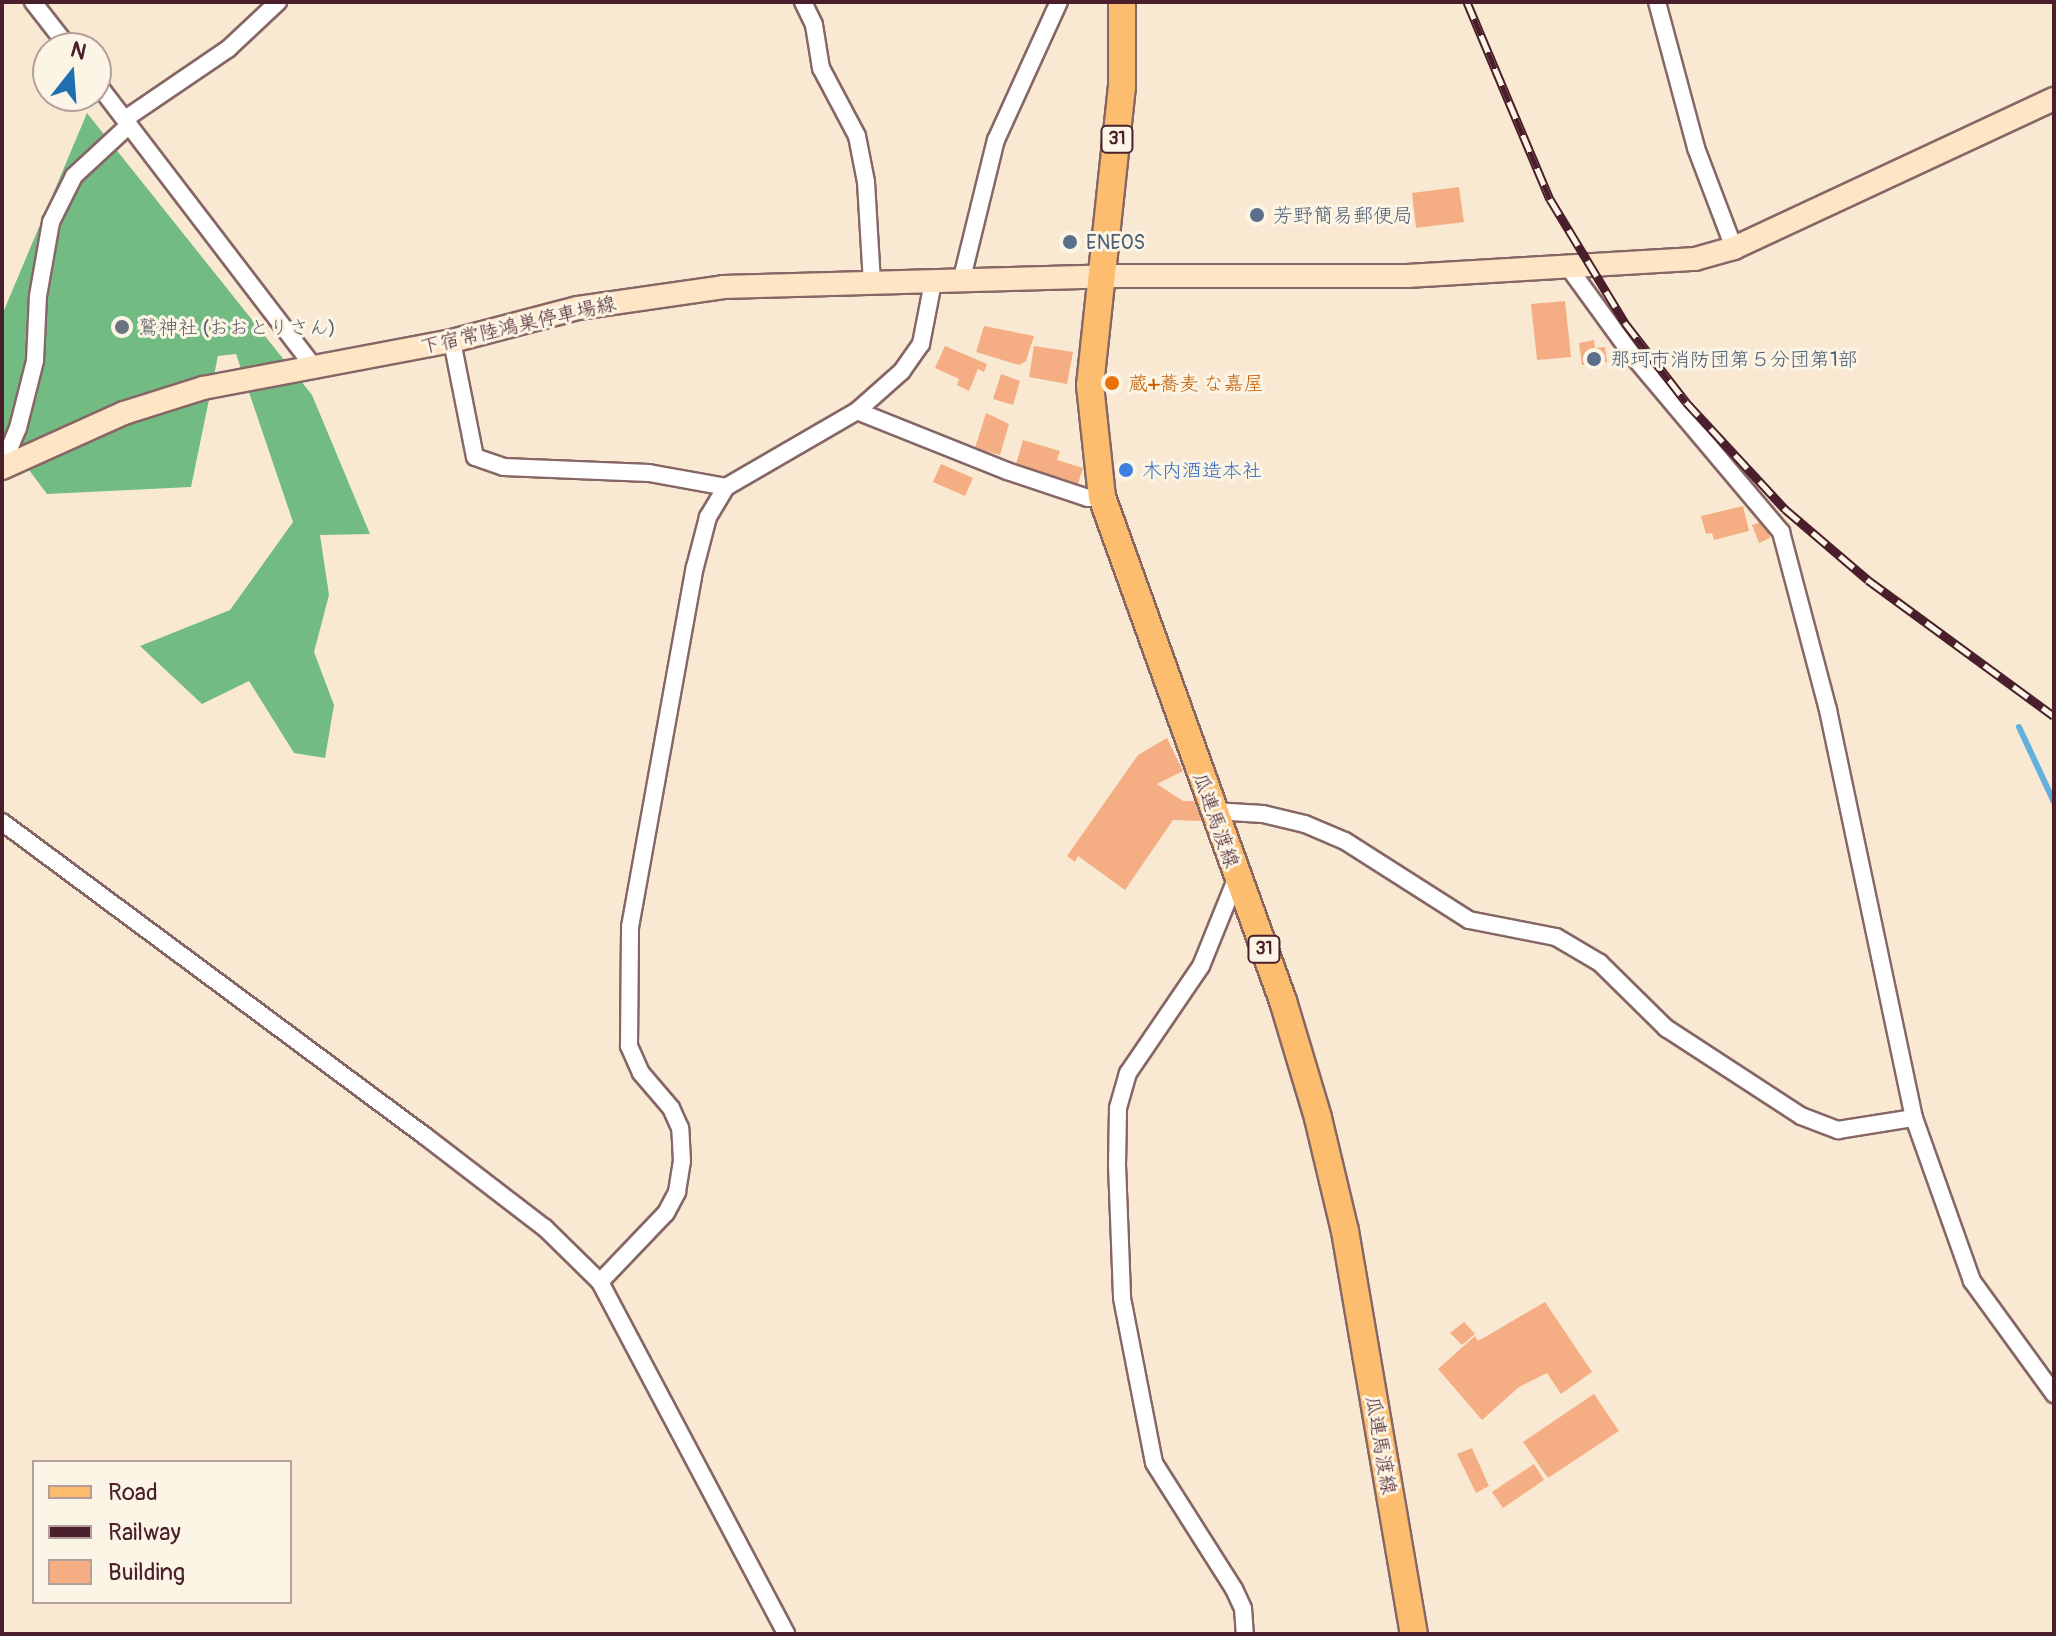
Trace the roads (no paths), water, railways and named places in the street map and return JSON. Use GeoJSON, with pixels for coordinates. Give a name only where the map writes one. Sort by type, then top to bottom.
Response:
{"type":"FeatureCollection","features":[{"type":"Feature","properties":{"kind":"main road","name":"瓜連馬渡線"},"geometry":{"type":"LineString","coordinates":[[1122,2],[1122,86],[1090,385],[1102,497],[1283,1001],[1332,1171],[1414,1634]]}},
{"type":"Feature","properties":{"kind":"main road","name":"下宿常陸鴻巣停車場線"},"geometry":{"type":"LineString","coordinates":[[2,467],[124,413],[203,388],[452,341],[578,308],[723,287],[1101,276],[1407,276],[1695,259],[1734,248],[2054,99]]}},
{"type":"Feature","properties":{"kind":"street"},"geometry":{"type":"LineString","coordinates":[[33,2],[56,32]]}},
{"type":"Feature","properties":{"kind":"street"},"geometry":{"type":"LineString","coordinates":[[2,467],[18,428],[35,361],[38,296],[51,222],[74,176],[127,122],[228,49],[278,2]]}},
{"type":"Feature","properties":{"kind":"street"},"geometry":{"type":"LineString","coordinates":[[803,2],[814,25],[821,68],[857,136],[866,182],[872,282]]}},
{"type":"Feature","properties":{"kind":"street"},"geometry":{"type":"LineString","coordinates":[[961,282],[996,140],[1059,2]]}},
{"type":"Feature","properties":{"kind":"street"},"geometry":{"type":"LineString","coordinates":[[1657,2],[1696,148],[1734,248]]}},
{"type":"Feature","properties":{"kind":"street"},"geometry":{"type":"LineString","coordinates":[[112,103],[313,366]]}},
{"type":"Feature","properties":{"kind":"street"},"geometry":{"type":"LineString","coordinates":[[1569,268],[1633,356],[1781,532],[1828,710],[1914,1118],[1972,1281],[2054,1394]]}},
{"type":"Feature","properties":{"kind":"street"},"geometry":{"type":"LineString","coordinates":[[600,1282],[666,1213],[679,1177],[680,1128],[671,1108],[641,1073],[629,1046],[630,927],[695,567],[708,517],[726,487],[857,411],[902,371],[921,344],[933,282]]}},
{"type":"Feature","properties":{"kind":"street"},"geometry":{"type":"LineString","coordinates":[[452,341],[475,457],[504,467],[649,473],[726,487]]}},
{"type":"Feature","properties":{"kind":"street"},"geometry":{"type":"LineString","coordinates":[[857,411],[1007,471],[1088,498],[1102,497]]}},
{"type":"Feature","properties":{"kind":"street"},"geometry":{"type":"LineString","coordinates":[[1213,811],[1263,814],[1305,824],[1345,841],[1469,920],[1556,937],[1600,963],[1666,1028],[1801,1116],[1838,1130],[1914,1118]]}},
{"type":"Feature","properties":{"kind":"street"},"geometry":{"type":"LineString","coordinates":[[2,822],[449,1154],[545,1228],[600,1282],[786,1634]]}},
{"type":"Feature","properties":{"kind":"street"},"geometry":{"type":"LineString","coordinates":[[1237,877],[1201,966],[1128,1073],[1118,1109],[1117,1165],[1122,1298],[1154,1463],[1234,1589],[1243,1608],[1245,1634]]}},
{"type":"Feature","properties":{"kind":"waterway"},"geometry":{"type":"LineString","coordinates":[[2019,727],[2054,802]]}},
{"type":"Feature","properties":{"kind":"railway"},"geometry":{"type":"LineString","coordinates":[[1467,2],[1550,199],[1625,323],[1686,402],[1785,509],[1868,580],[2054,716]]}},
{"type":"Feature","properties":{"kind":"place","name":"芳野簡易郵便局"},"geometry":{"type":"Point","coordinates":[1257,215]}},
{"type":"Feature","properties":{"kind":"place","name":"ENEOS"},"geometry":{"type":"Point","coordinates":[1070,242]}},
{"type":"Feature","properties":{"kind":"place","name":"鷲神社 (おおとりさん)"},"geometry":{"type":"Point","coordinates":[122,327]}},
{"type":"Feature","properties":{"kind":"place","name":"那珂市消防団第５分団第1部"},"geometry":{"type":"Point","coordinates":[1594,359]}},
{"type":"Feature","properties":{"kind":"place","name":"蔵+蕎麦 な嘉屋"},"geometry":{"type":"Point","coordinates":[1112,383]}},
{"type":"Feature","properties":{"kind":"place","name":"木内酒造本社"},"geometry":{"type":"Point","coordinates":[1126,470]}}]}
